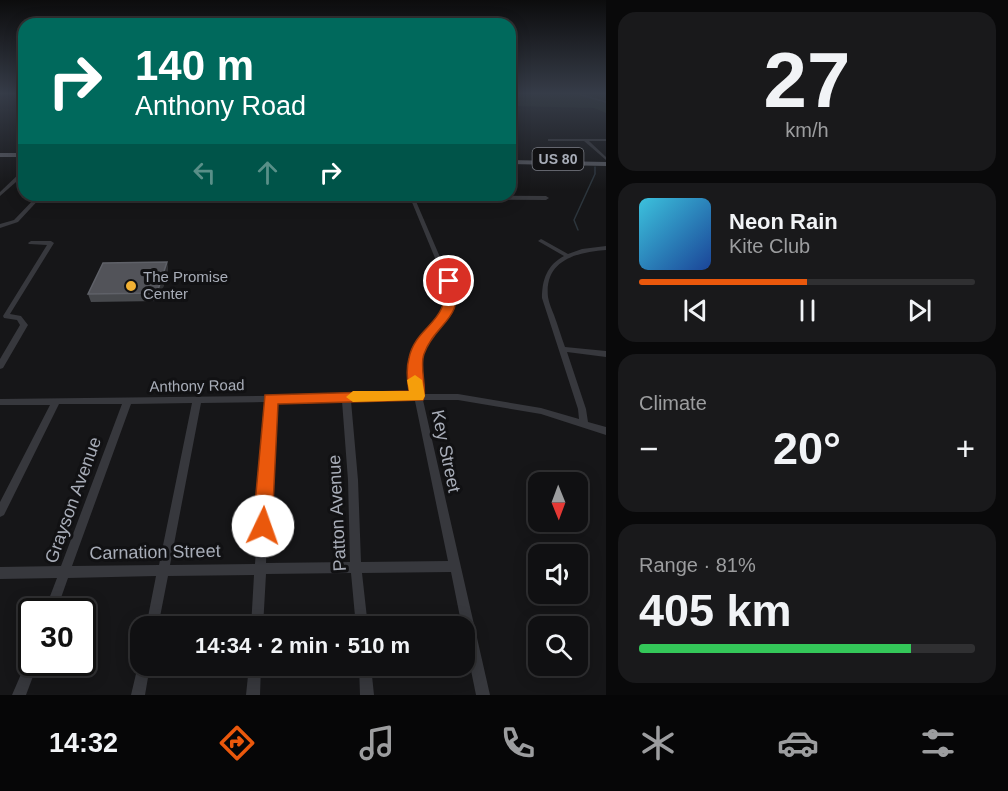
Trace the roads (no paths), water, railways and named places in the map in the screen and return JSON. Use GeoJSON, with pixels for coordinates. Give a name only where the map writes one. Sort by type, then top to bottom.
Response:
{"type":"FeatureCollection","features":[{"type":"Feature","properties":{"kind":"main road"},"geometry":{"type":"LineString","coordinates":[[0,157],[18,157]]}},
{"type":"Feature","properties":{"kind":"main road","name":"US 80"},"geometry":{"type":"LineString","coordinates":[[516,160],[606,159]]}},
{"type":"Feature","properties":{"kind":"main road","name":"US 80"},"geometry":{"type":"LineString","coordinates":[[516,160],[606,164]]}},
{"type":"Feature","properties":{"kind":"street"},"geometry":{"type":"LineString","coordinates":[[549,140],[606,140]]}},
{"type":"Feature","properties":{"kind":"street"},"geometry":{"type":"LineString","coordinates":[[585,140],[606,159]]}},
{"type":"Feature","properties":{"kind":"street"},"geometry":{"type":"LineString","coordinates":[[0,195],[18,178]]}},
{"type":"Feature","properties":{"kind":"street"},"geometry":{"type":"LineString","coordinates":[[516,198],[546,198]]}},
{"type":"Feature","properties":{"kind":"street"},"geometry":{"type":"LineString","coordinates":[[0,226],[16,221],[35,201]]}},
{"type":"Feature","properties":{"kind":"street","name":"Key Street"},"geometry":{"type":"LineString","coordinates":[[413,201],[449,281],[453,297],[445,317],[426,338],[416,357],[414,378],[483,695]]}},
{"type":"Feature","properties":{"kind":"street"},"geometry":{"type":"LineString","coordinates":[[541,241],[568,256]]}},
{"type":"Feature","properties":{"kind":"street"},"geometry":{"type":"LineString","coordinates":[[0,366],[24,325],[19,318],[6,316],[51,243],[32,243]]}},
{"type":"Feature","properties":{"kind":"street"},"geometry":{"type":"LineString","coordinates":[[584,423],[582,409],[544,298],[544,286],[549,270],[568,256],[606,248]]}},
{"type":"Feature","properties":{"kind":"street"},"geometry":{"type":"LineString","coordinates":[[562,350],[606,354]]}},
{"type":"Feature","properties":{"kind":"street","name":"Anthony Road"},"geometry":{"type":"LineString","coordinates":[[0,402],[417,396],[496,402],[584,423],[606,431]]}},
{"type":"Feature","properties":{"kind":"street","name":"Patton Avenue"},"geometry":{"type":"LineString","coordinates":[[346,397],[353,480],[354,550],[358,568],[361,616]]}},
{"type":"Feature","properties":{"kind":"street"},"geometry":{"type":"LineString","coordinates":[[258,616],[270,399]]}},
{"type":"Feature","properties":{"kind":"street","name":"Grayson Avenue"},"geometry":{"type":"LineString","coordinates":[[56,598],[128,400]]}},
{"type":"Feature","properties":{"kind":"street"},"geometry":{"type":"LineString","coordinates":[[154,616],[197,400]]}},
{"type":"Feature","properties":{"kind":"street"},"geometry":{"type":"LineString","coordinates":[[0,512],[56,402]]}},
{"type":"Feature","properties":{"kind":"street","name":"Carnation Street"},"geometry":{"type":"LineString","coordinates":[[0,573],[455,566]]}},
{"type":"Feature","properties":{"kind":"street"},"geometry":{"type":"LineString","coordinates":[[19,695],[26,676]]}},
{"type":"Feature","properties":{"kind":"street"},"geometry":{"type":"LineString","coordinates":[[138,695],[142,676]]}},
{"type":"Feature","properties":{"kind":"street"},"geometry":{"type":"LineString","coordinates":[[253,695],[254,676]]}},
{"type":"Feature","properties":{"kind":"street"},"geometry":{"type":"LineString","coordinates":[[366,676],[367,695]]}},
{"type":"Feature","properties":{"kind":"waterway"},"geometry":{"type":"LineString","coordinates":[[578,230],[574,220],[595,174],[595,167]]}},
{"type":"Feature","properties":{"kind":"place","name":"The Promise Center"},"geometry":{"type":"Point","coordinates":[131,286]}}]}
